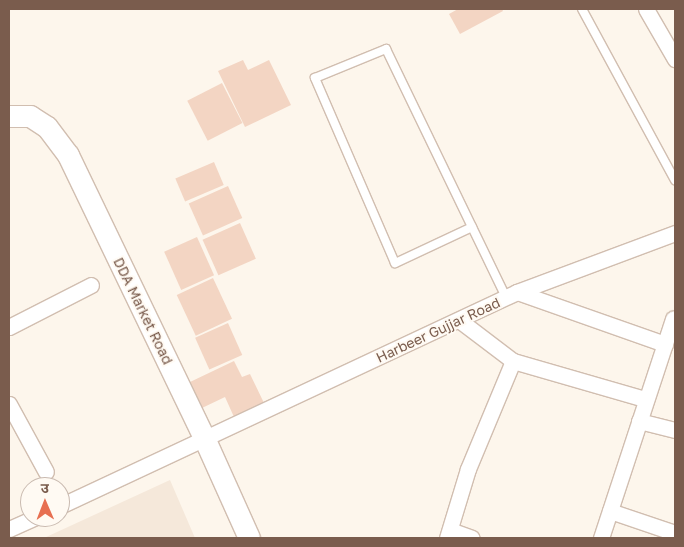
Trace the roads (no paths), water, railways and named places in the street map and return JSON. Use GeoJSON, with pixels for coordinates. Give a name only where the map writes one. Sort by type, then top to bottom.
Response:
{"type":"FeatureCollection","features":[{"type":"Feature","properties":{"kind":"street"},"geometry":{"type":"LineString","coordinates":[[646,9],[675,59]]}},
{"type":"Feature","properties":{"kind":"street"},"geometry":{"type":"LineString","coordinates":[[658,32],[675,42]]}},
{"type":"Feature","properties":{"kind":"street","name":"DDA Market Road"},"geometry":{"type":"LineString","coordinates":[[9,116],[30,116],[47,127],[68,155],[205,440],[249,538]]}},
{"type":"Feature","properties":{"kind":"street","name":"Harbeer Gujjar Road"},"geometry":{"type":"LineString","coordinates":[[70,501],[512,295],[675,233]]}},
{"type":"Feature","properties":{"kind":"street"},"geometry":{"type":"LineString","coordinates":[[9,327],[90,285]]}},
{"type":"Feature","properties":{"kind":"street"},"geometry":{"type":"LineString","coordinates":[[512,295],[665,344]]}},
{"type":"Feature","properties":{"kind":"street"},"geometry":{"type":"LineString","coordinates":[[601,538],[673,319]]}},
{"type":"Feature","properties":{"kind":"street"},"geometry":{"type":"LineString","coordinates":[[459,320],[513,361],[645,400]]}},
{"type":"Feature","properties":{"kind":"street"},"geometry":{"type":"LineString","coordinates":[[472,538],[448,534],[468,469],[513,361]]}},
{"type":"Feature","properties":{"kind":"street"},"geometry":{"type":"LineString","coordinates":[[9,404],[46,472]]}},
{"type":"Feature","properties":{"kind":"street"},"geometry":{"type":"LineString","coordinates":[[639,420],[675,430]]}},
{"type":"Feature","properties":{"kind":"street"},"geometry":{"type":"LineString","coordinates":[[610,511],[675,533]]}},
{"type":"Feature","properties":{"kind":"lane"},"geometry":{"type":"LineString","coordinates":[[582,9],[675,180]]}},
{"type":"Feature","properties":{"kind":"lane"},"geometry":{"type":"LineString","coordinates":[[472,227],[395,263],[315,78],[386,49],[472,227],[512,295]]}}]}
